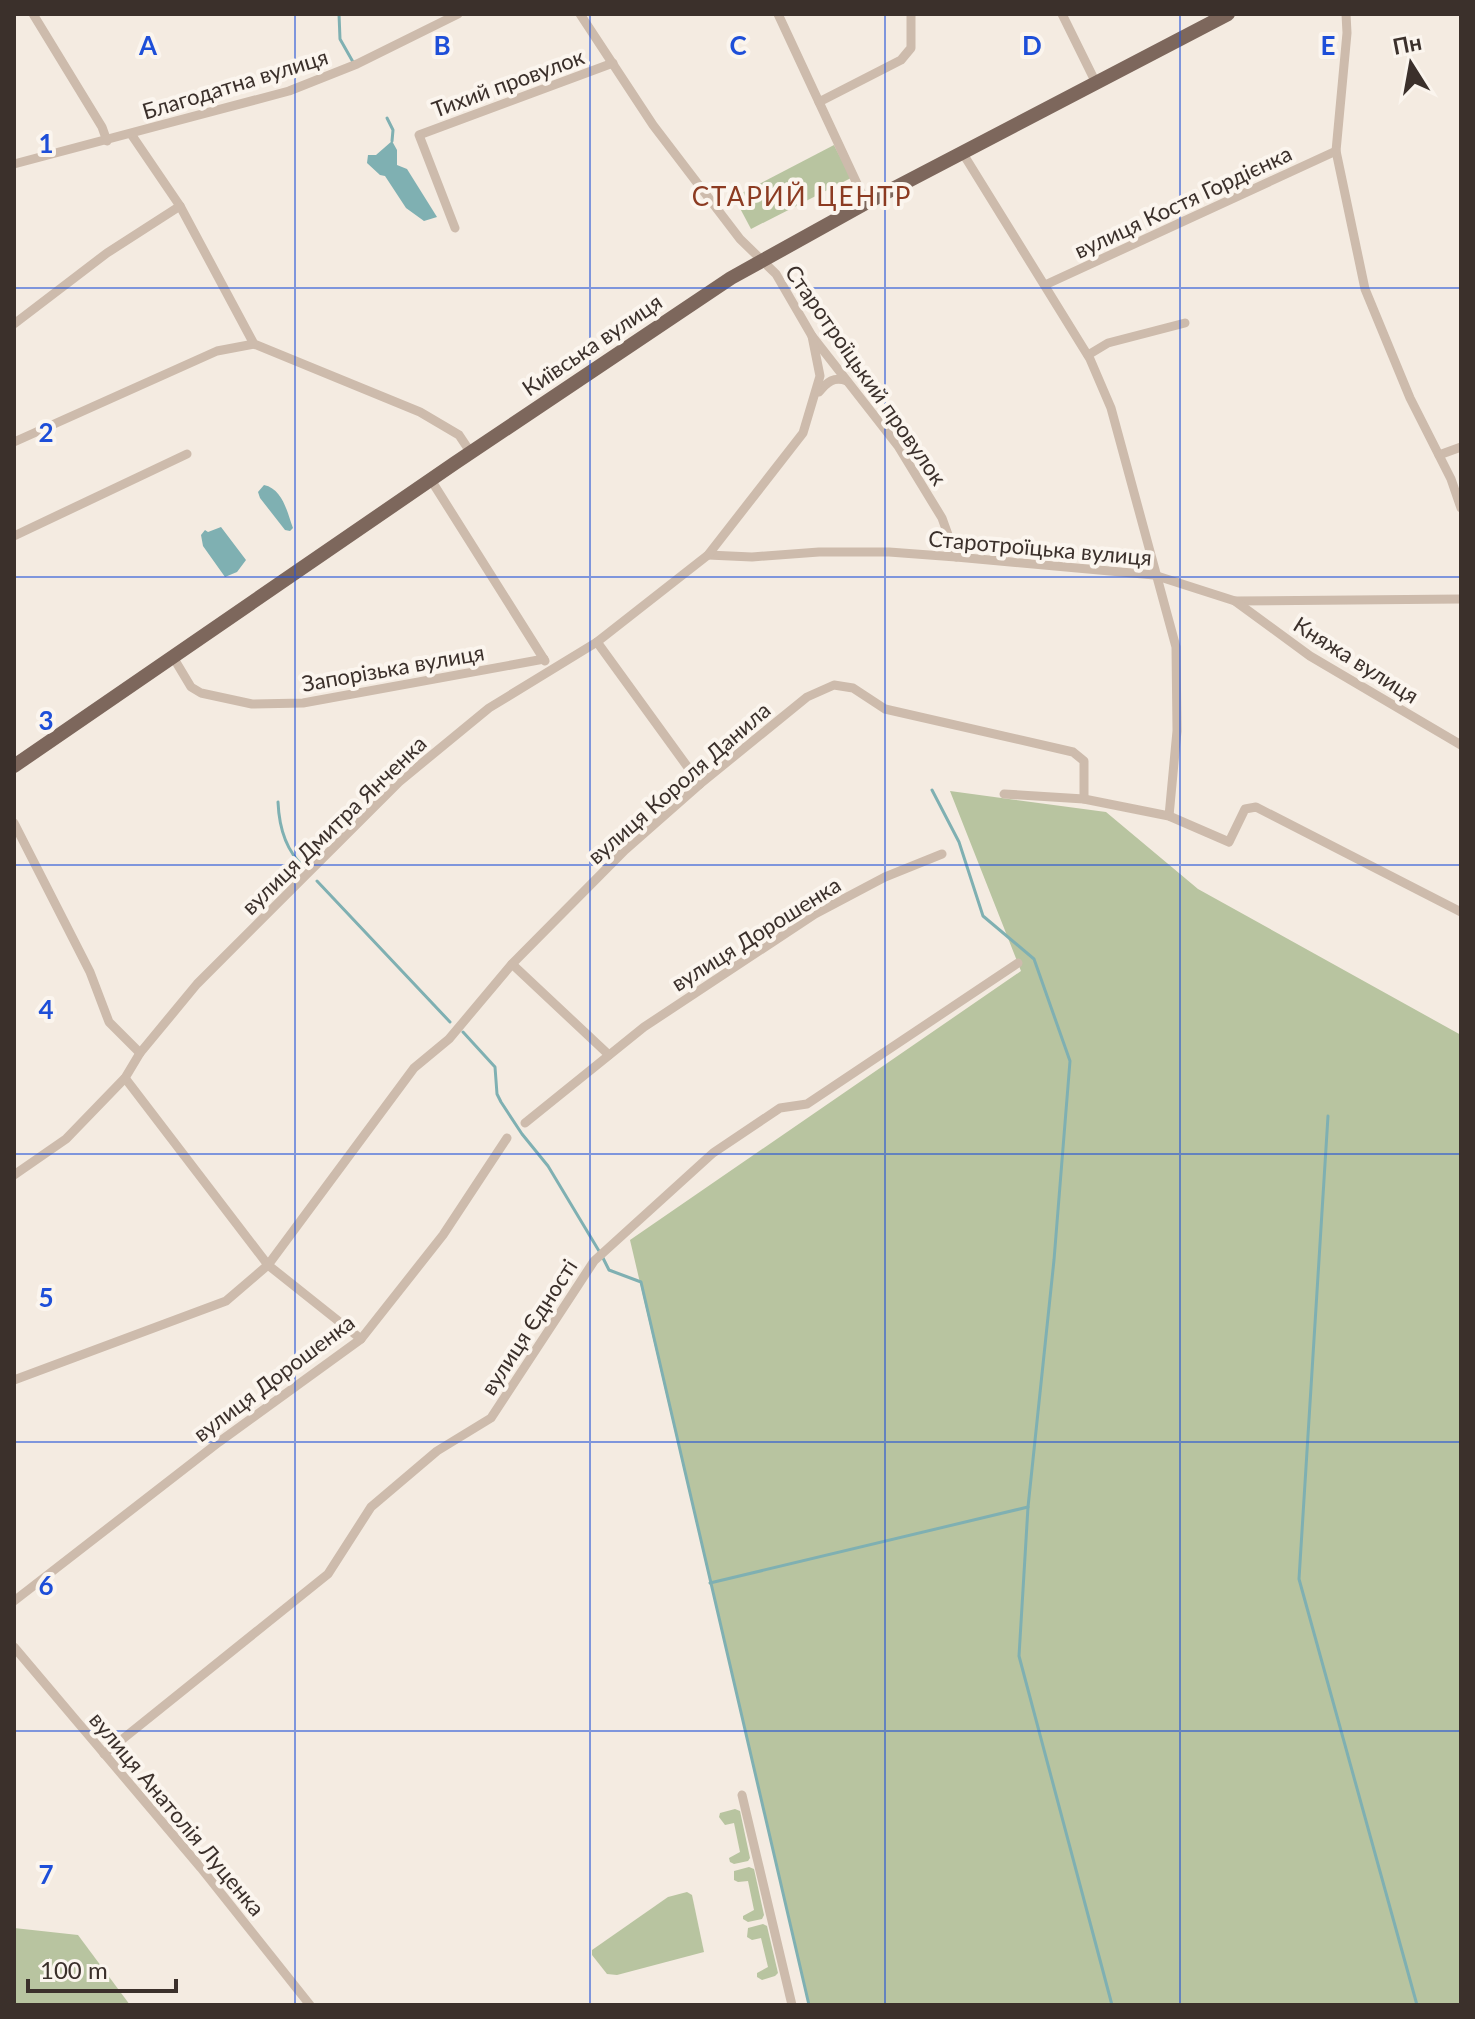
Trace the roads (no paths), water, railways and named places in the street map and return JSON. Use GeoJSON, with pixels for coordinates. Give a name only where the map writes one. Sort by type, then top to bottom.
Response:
{"type":"FeatureCollection","features":[{"type":"Feature","properties":{"kind":"main road","name":"Київська вулиця"},"geometry":{"type":"LineString","coordinates":[[14,766],[431,480],[761,260],[1228,14]]}},
{"type":"Feature","properties":{"kind":"street"},"geometry":{"type":"LineString","coordinates":[[33,14],[102,127],[107,141]]}},
{"type":"Feature","properties":{"kind":"street","name":"Благодатна вулиця"},"geometry":{"type":"LineString","coordinates":[[14,164],[289,91],[348,68],[458,14]]}},
{"type":"Feature","properties":{"kind":"street","name":"Старотроїцький провулок"},"geometry":{"type":"LineString","coordinates":[[580,14],[662,137],[740,239],[776,274],[812,336],[898,446],[942,518],[956,557]]}},
{"type":"Feature","properties":{"kind":"street"},"geometry":{"type":"LineString","coordinates":[[778,14],[866,203]]}},
{"type":"Feature","properties":{"kind":"street"},"geometry":{"type":"LineString","coordinates":[[819,102],[901,60],[911,48],[911,14]]}},
{"type":"Feature","properties":{"kind":"street"},"geometry":{"type":"LineString","coordinates":[[1062,14],[1096,83]]}},
{"type":"Feature","properties":{"kind":"street"},"geometry":{"type":"LineString","coordinates":[[1346,14],[1336,151],[1365,289],[1410,398],[1461,508]]}},
{"type":"Feature","properties":{"kind":"street","name":"Тихий провулок"},"geometry":{"type":"LineString","coordinates":[[455,228],[419,135],[613,63]]}},
{"type":"Feature","properties":{"kind":"street"},"geometry":{"type":"LineString","coordinates":[[131,134],[180,206],[254,344]]}},
{"type":"Feature","properties":{"kind":"street","name":"вулиця Костя Гордієнка"},"geometry":{"type":"LineString","coordinates":[[1045,285],[1336,151]]}},
{"type":"Feature","properties":{"kind":"street"},"geometry":{"type":"LineString","coordinates":[[962,152],[1088,355],[1111,408],[1176,647],[1177,731],[1169,816]]}},
{"type":"Feature","properties":{"kind":"street"},"geometry":{"type":"LineString","coordinates":[[14,324],[107,253],[180,206]]}},
{"type":"Feature","properties":{"kind":"street"},"geometry":{"type":"LineString","coordinates":[[1088,355],[1108,343],[1185,323]]}},
{"type":"Feature","properties":{"kind":"street","name":"вулиця Дмитра Янченка"},"geometry":{"type":"LineString","coordinates":[[14,1175],[66,1139],[125,1078],[140,1053],[197,984],[399,782],[489,708],[597,642],[708,555],[803,433],[820,376],[812,336]]}},
{"type":"Feature","properties":{"kind":"street"},"geometry":{"type":"LineString","coordinates":[[14,442],[217,351],[254,344],[420,412],[459,435],[471,453]]}},
{"type":"Feature","properties":{"kind":"street"},"geometry":{"type":"LineString","coordinates":[[814,396],[836,378],[850,382]]}},
{"type":"Feature","properties":{"kind":"street"},"geometry":{"type":"LineString","coordinates":[[1439,455],[1461,447]]}},
{"type":"Feature","properties":{"kind":"street"},"geometry":{"type":"LineString","coordinates":[[14,536],[187,454]]}},
{"type":"Feature","properties":{"kind":"street"},"geometry":{"type":"LineString","coordinates":[[431,480],[550,671]]}},
{"type":"Feature","properties":{"kind":"street","name":"Старотроїцька вулиця"},"geometry":{"type":"LineString","coordinates":[[708,555],[752,557],[875,552],[956,557],[1154,575],[1235,601],[1461,599]]}},
{"type":"Feature","properties":{"kind":"street","name":"Княжа вулиця"},"geometry":{"type":"LineString","coordinates":[[1235,601],[1310,656],[1461,745]]}},
{"type":"Feature","properties":{"kind":"street"},"geometry":{"type":"LineString","coordinates":[[597,642],[700,784]]}},
{"type":"Feature","properties":{"kind":"street","name":"Запорізька вулиця"},"geometry":{"type":"LineString","coordinates":[[173,657],[191,687],[201,693],[252,704],[303,703],[544,659]]}},
{"type":"Feature","properties":{"kind":"street","name":"вулиця Короля Данила"},"geometry":{"type":"LineString","coordinates":[[14,1380],[215,1307],[268,1265],[414,1068],[449,1039],[512,964],[625,850],[807,697],[834,685],[853,688],[885,709],[1073,752],[1084,761],[1084,799]]}},
{"type":"Feature","properties":{"kind":"street"},"geometry":{"type":"LineString","coordinates":[[1004,794],[1084,799],[1169,816],[1229,842],[1245,809],[1256,807],[1461,912]]}},
{"type":"Feature","properties":{"kind":"street"},"geometry":{"type":"LineString","coordinates":[[14,823],[90,972],[109,1022],[140,1053]]}},
{"type":"Feature","properties":{"kind":"street","name":"вулиця Дорошенка"},"geometry":{"type":"LineString","coordinates":[[525,1123],[644,1027],[815,914],[885,877],[942,854]]}},
{"type":"Feature","properties":{"kind":"street","name":"вулиця Єдності"},"geometry":{"type":"LineString","coordinates":[[104,1754],[328,1574],[371,1507],[437,1451],[491,1418],[594,1261],[713,1153],[780,1108],[807,1104],[1018,963]]}},
{"type":"Feature","properties":{"kind":"street"},"geometry":{"type":"LineString","coordinates":[[512,964],[609,1055]]}},
{"type":"Feature","properties":{"kind":"street"},"geometry":{"type":"LineString","coordinates":[[125,1078],[268,1265],[361,1339]]}},
{"type":"Feature","properties":{"kind":"street","name":"вулиця Дорошенка"},"geometry":{"type":"LineString","coordinates":[[14,1601],[219,1442],[361,1339],[443,1235],[507,1138]]}},
{"type":"Feature","properties":{"kind":"street","name":"вулиця Анатолія Луценка"},"geometry":{"type":"LineString","coordinates":[[14,1647],[201,1868],[310,2005]]}},
{"type":"Feature","properties":{"kind":"street"},"geometry":{"type":"LineString","coordinates":[[742,1795],[792,2005]]}},
{"type":"Feature","properties":{"kind":"water"},"geometry":{"type":"Polygon","coordinates":[[[392,141],[397,150],[397,165],[407,169],[437,217],[424,221],[406,208],[385,176],[367,163],[368,155],[376,155],[392,141]]]}},
{"type":"Feature","properties":{"kind":"water"},"geometry":{"type":"Polygon","coordinates":[[[264,485],[276,491],[283,502],[293,528],[290,531],[285,530],[260,498],[258,492],[264,485]]]}},
{"type":"Feature","properties":{"kind":"water"},"geometry":{"type":"Polygon","coordinates":[[[221,527],[246,560],[237,572],[225,577],[203,546],[201,535],[205,530],[208,532],[221,527]]]}},
{"type":"Feature","properties":{"kind":"waterway"},"geometry":{"type":"LineString","coordinates":[[339,14],[340,39],[353,62]]}},
{"type":"Feature","properties":{"kind":"waterway"},"geometry":{"type":"LineString","coordinates":[[387,118],[393,130],[392,141]]}},
{"type":"Feature","properties":{"kind":"waterway"},"geometry":{"type":"LineString","coordinates":[[932,790],[959,842],[983,916],[1034,959],[1070,1061],[1054,1260],[1028,1507],[1019,1656],[1112,2005]]}},
{"type":"Feature","properties":{"kind":"waterway"},"geometry":{"type":"LineString","coordinates":[[278,802],[284,837],[304,867]]}},
{"type":"Feature","properties":{"kind":"waterway"},"geometry":{"type":"LineString","coordinates":[[317,881],[450,1022]]}},
{"type":"Feature","properties":{"kind":"waterway"},"geometry":{"type":"LineString","coordinates":[[463,1032],[495,1067],[497,1094],[501,1102],[548,1166],[599,1251]]}},
{"type":"Feature","properties":{"kind":"waterway"},"geometry":{"type":"LineString","coordinates":[[1328,1116],[1299,1579],[1417,2005]]}},
{"type":"Feature","properties":{"kind":"waterway"},"geometry":{"type":"LineString","coordinates":[[602,1256],[609,1270],[641,1282],[809,2005]]}},
{"type":"Feature","properties":{"kind":"waterway"},"geometry":{"type":"LineString","coordinates":[[710,1583],[1028,1507]]}},
{"type":"Feature","properties":{"kind":"district","name":"СТАРИЙ ЦЕНТР"},"geometry":{"type":"Point","coordinates":[802,197]}}]}
